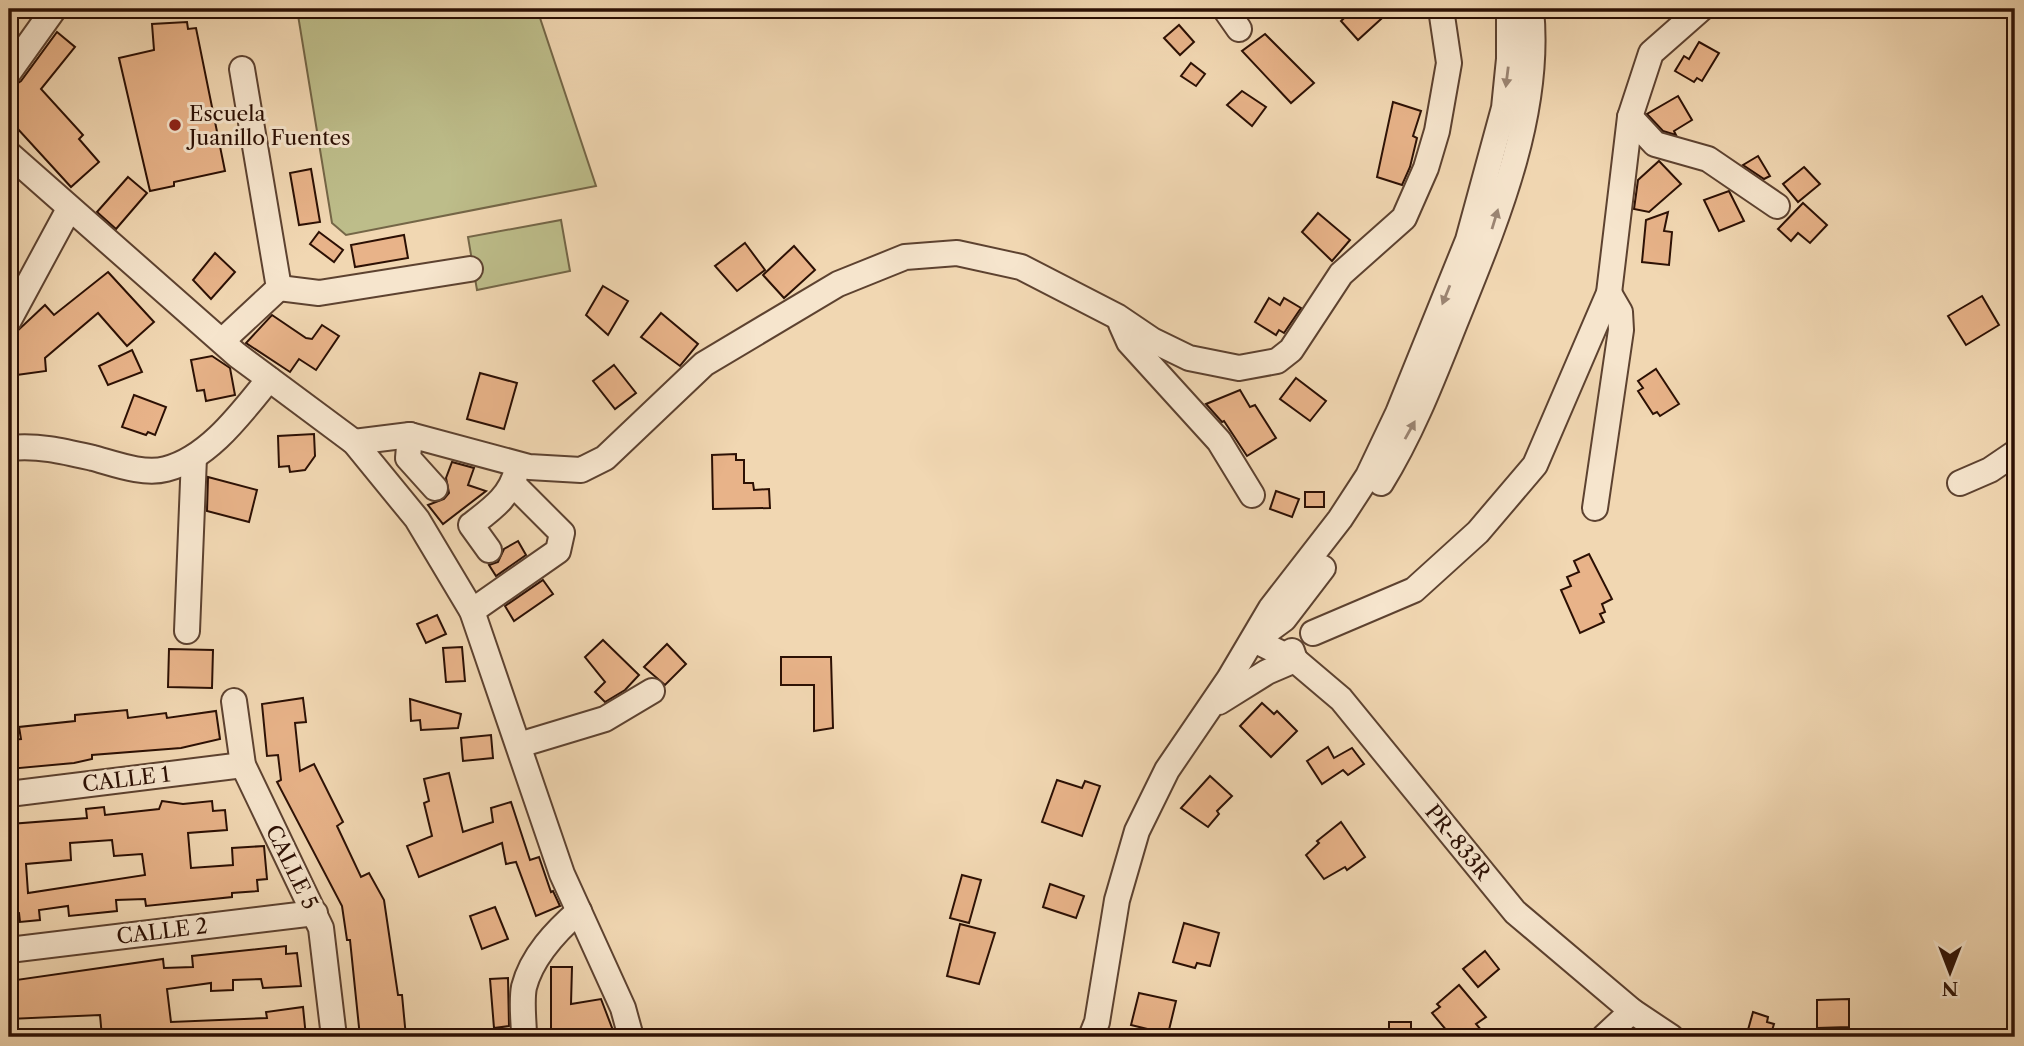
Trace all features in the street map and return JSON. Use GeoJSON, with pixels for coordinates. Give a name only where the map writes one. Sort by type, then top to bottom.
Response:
{"type":"FeatureCollection","features":[{"type":"Feature","properties":{"kind":"street"},"geometry":{"type":"LineString","coordinates":[[9,72],[54,9]]}},
{"type":"Feature","properties":{"kind":"street"},"geometry":{"type":"LineString","coordinates":[[1225,9],[1240,29]]}},
{"type":"Feature","properties":{"kind":"street"},"geometry":{"type":"LineString","coordinates":[[354,442],[410,435],[515,474],[581,470],[605,458],[704,364],[838,284],[905,257],[957,253],[1021,267],[1118,317],[1152,340],[1189,358],[1239,368],[1277,361],[1291,350],[1341,274],[1404,218],[1426,168],[1449,63],[1441,9]]}},
{"type":"Feature","properties":{"kind":"street"},"geometry":{"type":"LineString","coordinates":[[1096,1032],[1117,900],[1137,831],[1167,770],[1254,640],[1271,608],[1340,519],[1368,476],[1398,413],[1463,252],[1504,108],[1510,59],[1509,9]]}},
{"type":"Feature","properties":{"kind":"street"},"geometry":{"type":"LineString","coordinates":[[1254,640],[1284,619],[1357,524],[1417,419],[1488,241],[1526,112],[1532,63],[1531,9]]}},
{"type":"Feature","properties":{"kind":"street"},"geometry":{"type":"LineString","coordinates":[[1313,633],[1414,590],[1478,532],[1535,465],[1609,293],[1630,117],[1651,53],[1701,9]]}},
{"type":"Feature","properties":{"kind":"street"},"geometry":{"type":"LineString","coordinates":[[242,69],[279,288]]}},
{"type":"Feature","properties":{"kind":"street"},"geometry":{"type":"LineString","coordinates":[[1630,117],[1655,144],[1708,159],[1777,206]]}},
{"type":"Feature","properties":{"kind":"street"},"geometry":{"type":"LineString","coordinates":[[9,154],[222,341],[354,442],[417,519],[472,611],[562,874],[623,1008],[631,1037]]}},
{"type":"Feature","properties":{"kind":"street"},"geometry":{"type":"LineString","coordinates":[[9,320],[69,209]]}},
{"type":"Feature","properties":{"kind":"street"},"geometry":{"type":"LineString","coordinates":[[279,288],[319,293],[470,269]]}},
{"type":"Feature","properties":{"kind":"street"},"geometry":{"type":"LineString","coordinates":[[222,341],[279,288]]}},
{"type":"Feature","properties":{"kind":"street"},"geometry":{"type":"LineString","coordinates":[[1595,508],[1621,330],[1620,312],[1609,293]]}},
{"type":"Feature","properties":{"kind":"street"},"geometry":{"type":"LineString","coordinates":[[1118,317],[1129,342],[1219,440],[1252,495]]}},
{"type":"Feature","properties":{"kind":"street"},"geometry":{"type":"LineString","coordinates":[[9,448],[38,445],[140,470],[165,470],[194,457],[237,418],[269,379]]}},
{"type":"Feature","properties":{"kind":"street"},"geometry":{"type":"LineString","coordinates":[[410,435],[408,458],[435,488]]}},
{"type":"Feature","properties":{"kind":"street"},"geometry":{"type":"LineString","coordinates":[[1960,483],[1990,470],[2015,453]]}},
{"type":"Feature","properties":{"kind":"street"},"geometry":{"type":"LineString","coordinates":[[187,631],[194,457]]}},
{"type":"Feature","properties":{"kind":"street"},"geometry":{"type":"LineString","coordinates":[[489,550],[471,525],[500,502],[515,474]]}},
{"type":"Feature","properties":{"kind":"street"},"geometry":{"type":"LineString","coordinates":[[472,611],[558,551],[562,533],[515,474]]}},
{"type":"Feature","properties":{"kind":"street"},"geometry":{"type":"LineString","coordinates":[[1210,708],[1267,672],[1295,660],[1284,619]]}},
{"type":"Feature","properties":{"kind":"street","name":"PR-833R"},"geometry":{"type":"LineString","coordinates":[[1254,640],[1295,660],[1341,699],[1515,912],[1632,1011],[1671,1037]]}},
{"type":"Feature","properties":{"kind":"street"},"geometry":{"type":"LineString","coordinates":[[519,745],[605,719],[652,691]]}},
{"type":"Feature","properties":{"kind":"street","name":"CALLE 5"},"geometry":{"type":"LineString","coordinates":[[234,701],[243,765],[315,913],[323,939],[334,1037]]}},
{"type":"Feature","properties":{"kind":"street","name":"CALLE 1"},"geometry":{"type":"LineString","coordinates":[[9,794],[243,765]]}},
{"type":"Feature","properties":{"kind":"street"},"geometry":{"type":"LineString","coordinates":[[524,1037],[524,988],[557,930],[579,911]]}},
{"type":"Feature","properties":{"kind":"street","name":"CALLE 2"},"geometry":{"type":"LineString","coordinates":[[9,950],[315,913]]}},
{"type":"Feature","properties":{"kind":"street"},"geometry":{"type":"LineString","coordinates":[[1604,1037],[1632,1011]]}},
{"type":"Feature","properties":{"kind":"green space"},"geometry":{"type":"Polygon","coordinates":[[[297,9],[537,9],[596,186],[346,235],[332,223],[297,9]]]}},
{"type":"Feature","properties":{"kind":"green space"},"geometry":{"type":"Polygon","coordinates":[[[561,220],[570,271],[477,290],[468,237],[561,220]]]}},
{"type":"Feature","properties":{"kind":"building"},"geometry":{"type":"Polygon","coordinates":[[[1354,9],[1392,9],[1358,40],[1341,21],[1354,9]]]}},
{"type":"Feature","properties":{"kind":"building"},"geometry":{"type":"Polygon","coordinates":[[[187,22],[188,29],[196,28],[225,171],[174,182],[174,186],[150,191],[119,58],[154,50],[152,24],[187,22]]]}},
{"type":"Feature","properties":{"kind":"building"},"geometry":{"type":"Polygon","coordinates":[[[1179,25],[1194,42],[1180,55],[1164,38],[1179,25]]]}},
{"type":"Feature","properties":{"kind":"building"},"geometry":{"type":"Polygon","coordinates":[[[57,32],[75,47],[41,89],[83,135],[79,139],[99,162],[71,187],[17,128],[9,137],[9,89],[21,81],[57,32]]]}},
{"type":"Feature","properties":{"kind":"building"},"geometry":{"type":"Polygon","coordinates":[[[1265,34],[1314,83],[1291,103],[1242,51],[1265,34]]]}},
{"type":"Feature","properties":{"kind":"building"},"geometry":{"type":"Polygon","coordinates":[[[1699,42],[1719,53],[1702,81],[1697,78],[1694,82],[1675,71],[1684,56],[1689,59],[1699,42]]]}},
{"type":"Feature","properties":{"kind":"building"},"geometry":{"type":"Polygon","coordinates":[[[1191,63],[1205,74],[1196,86],[1181,76],[1191,63]]]}},
{"type":"Feature","properties":{"kind":"building"},"geometry":{"type":"Polygon","coordinates":[[[1242,91],[1266,107],[1252,126],[1227,105],[1242,91]]]}},
{"type":"Feature","properties":{"kind":"building"},"geometry":{"type":"Polygon","coordinates":[[[1678,96],[1692,120],[1674,131],[1676,135],[1663,131],[1647,114],[1678,96]]]}},
{"type":"Feature","properties":{"kind":"building"},"geometry":{"type":"Polygon","coordinates":[[[1393,102],[1421,111],[1413,136],[1417,138],[1410,167],[1402,185],[1377,177],[1393,102]]]}},
{"type":"Feature","properties":{"kind":"building"},"geometry":{"type":"Polygon","coordinates":[[[1758,156],[1770,176],[1764,179],[1743,165],[1758,156]]]}},
{"type":"Feature","properties":{"kind":"building"},"geometry":{"type":"Polygon","coordinates":[[[1659,161],[1681,184],[1649,212],[1634,209],[1638,180],[1659,161]]]}},
{"type":"Feature","properties":{"kind":"building"},"geometry":{"type":"Polygon","coordinates":[[[1804,167],[1820,184],[1798,202],[1783,184],[1804,167]]]}},
{"type":"Feature","properties":{"kind":"building"},"geometry":{"type":"Polygon","coordinates":[[[311,169],[320,222],[299,225],[290,173],[311,169]]]}},
{"type":"Feature","properties":{"kind":"building"},"geometry":{"type":"Polygon","coordinates":[[[128,177],[147,193],[116,229],[97,212],[128,177]]]}},
{"type":"Feature","properties":{"kind":"building"},"geometry":{"type":"Polygon","coordinates":[[[1729,191],[1744,221],[1719,231],[1704,200],[1729,191]]]}},
{"type":"Feature","properties":{"kind":"building"},"geometry":{"type":"Polygon","coordinates":[[[1803,203],[1827,225],[1810,243],[1798,233],[1791,241],[1778,229],[1803,203]]]}},
{"type":"Feature","properties":{"kind":"building"},"geometry":{"type":"Polygon","coordinates":[[[1668,212],[1664,231],[1672,232],[1669,265],[1642,262],[1646,220],[1668,212]]]}},
{"type":"Feature","properties":{"kind":"building"},"geometry":{"type":"Polygon","coordinates":[[[1318,213],[1350,240],[1332,261],[1302,232],[1318,213]]]}},
{"type":"Feature","properties":{"kind":"building"},"geometry":{"type":"Polygon","coordinates":[[[319,232],[343,250],[334,262],[310,244],[319,232]]]}},
{"type":"Feature","properties":{"kind":"building"},"geometry":{"type":"Polygon","coordinates":[[[404,235],[408,258],[355,267],[351,245],[404,235]]]}},
{"type":"Feature","properties":{"kind":"building"},"geometry":{"type":"Polygon","coordinates":[[[745,243],[765,270],[737,291],[715,266],[745,243]]]}},
{"type":"Feature","properties":{"kind":"building"},"geometry":{"type":"Polygon","coordinates":[[[794,246],[815,270],[784,298],[763,275],[794,246]]]}},
{"type":"Feature","properties":{"kind":"building"},"geometry":{"type":"Polygon","coordinates":[[[215,253],[235,272],[211,299],[193,280],[215,253]]]}},
{"type":"Feature","properties":{"kind":"building"},"geometry":{"type":"Polygon","coordinates":[[[108,272],[154,322],[127,346],[98,313],[45,358],[46,371],[9,376],[9,349],[16,348],[14,334],[45,305],[54,315],[108,272]]]}},
{"type":"Feature","properties":{"kind":"building"},"geometry":{"type":"Polygon","coordinates":[[[603,286],[628,301],[608,335],[586,315],[603,286]]]}},
{"type":"Feature","properties":{"kind":"building"},"geometry":{"type":"Polygon","coordinates":[[[1982,296],[1999,325],[1966,345],[1948,316],[1982,296]]]}},
{"type":"Feature","properties":{"kind":"building"},"geometry":{"type":"Polygon","coordinates":[[[1269,298],[1280,305],[1284,298],[1301,308],[1284,333],[1279,330],[1276,335],[1255,322],[1269,298]]]}},
{"type":"Feature","properties":{"kind":"building"},"geometry":{"type":"Polygon","coordinates":[[[661,313],[698,344],[680,366],[641,337],[661,313]]]}},
{"type":"Feature","properties":{"kind":"building"},"geometry":{"type":"Polygon","coordinates":[[[272,315],[306,338],[312,339],[322,325],[339,336],[316,370],[299,359],[290,372],[246,343],[272,315]]]}},
{"type":"Feature","properties":{"kind":"building"},"geometry":{"type":"Polygon","coordinates":[[[132,350],[142,372],[108,385],[99,366],[132,350]]]}},
{"type":"Feature","properties":{"kind":"building"},"geometry":{"type":"Polygon","coordinates":[[[212,356],[230,368],[235,395],[206,401],[204,390],[197,391],[191,360],[212,356]]]}},
{"type":"Feature","properties":{"kind":"building"},"geometry":{"type":"Polygon","coordinates":[[[614,365],[636,393],[615,409],[593,381],[614,365]]]}},
{"type":"Feature","properties":{"kind":"building"},"geometry":{"type":"Polygon","coordinates":[[[1656,369],[1679,404],[1660,416],[1657,412],[1653,414],[1638,391],[1643,388],[1638,381],[1656,369]]]}},
{"type":"Feature","properties":{"kind":"building"},"geometry":{"type":"Polygon","coordinates":[[[480,373],[517,383],[504,429],[467,419],[480,373]]]}},
{"type":"Feature","properties":{"kind":"building"},"geometry":{"type":"Polygon","coordinates":[[[1296,378],[1326,401],[1310,421],[1280,399],[1296,378]]]}},
{"type":"Feature","properties":{"kind":"building"},"geometry":{"type":"Polygon","coordinates":[[[1240,390],[1250,407],[1255,405],[1276,438],[1247,456],[1224,421],[1222,422],[1206,404],[1240,390]]]}},
{"type":"Feature","properties":{"kind":"building"},"geometry":{"type":"Polygon","coordinates":[[[134,395],[166,407],[155,435],[148,432],[146,435],[122,427],[134,395]]]}},
{"type":"Feature","properties":{"kind":"building"},"geometry":{"type":"Polygon","coordinates":[[[314,434],[315,456],[305,470],[290,472],[289,466],[279,467],[278,436],[314,434]]]}},
{"type":"Feature","properties":{"kind":"building"},"geometry":{"type":"Polygon","coordinates":[[[736,454],[736,460],[744,460],[744,483],[753,483],[754,490],[769,489],[770,508],[713,509],[712,455],[736,454]]]}},
{"type":"Feature","properties":{"kind":"building"},"geometry":{"type":"Polygon","coordinates":[[[452,462],[474,468],[468,485],[486,491],[443,524],[428,505],[444,499],[449,493],[446,478],[452,462]]]}},
{"type":"Feature","properties":{"kind":"building"},"geometry":{"type":"Polygon","coordinates":[[[208,477],[257,490],[249,522],[207,511],[208,477]]]}},
{"type":"Feature","properties":{"kind":"building"},"geometry":{"type":"Polygon","coordinates":[[[1276,491],[1299,499],[1292,517],[1270,509],[1276,491]]]}},
{"type":"Feature","properties":{"kind":"building"},"geometry":{"type":"Polygon","coordinates":[[[1305,492],[1324,492],[1324,507],[1305,507],[1305,492]]]}},
{"type":"Feature","properties":{"kind":"building"},"geometry":{"type":"Polygon","coordinates":[[[518,541],[526,555],[496,576],[489,565],[498,562],[504,549],[518,541]]]}},
{"type":"Feature","properties":{"kind":"building"},"geometry":{"type":"Polygon","coordinates":[[[1589,554],[1612,599],[1602,604],[1605,612],[1600,614],[1604,622],[1580,633],[1561,590],[1571,586],[1567,577],[1579,572],[1574,561],[1589,554]]]}},
{"type":"Feature","properties":{"kind":"building"},"geometry":{"type":"Polygon","coordinates":[[[543,580],[553,594],[514,621],[505,606],[543,580]]]}},
{"type":"Feature","properties":{"kind":"building"},"geometry":{"type":"Polygon","coordinates":[[[437,615],[446,634],[426,643],[417,624],[437,615]]]}},
{"type":"Feature","properties":{"kind":"building"},"geometry":{"type":"Polygon","coordinates":[[[603,640],[639,675],[625,690],[605,702],[595,692],[605,682],[585,657],[603,640]]]}},
{"type":"Feature","properties":{"kind":"building"},"geometry":{"type":"Polygon","coordinates":[[[667,644],[686,664],[665,685],[644,667],[667,644]]]}},
{"type":"Feature","properties":{"kind":"building"},"geometry":{"type":"Polygon","coordinates":[[[462,647],[465,681],[446,682],[443,648],[462,647]]]}},
{"type":"Feature","properties":{"kind":"building"},"geometry":{"type":"Polygon","coordinates":[[[169,649],[213,650],[212,688],[168,687],[169,649]]]}},
{"type":"Feature","properties":{"kind":"building"},"geometry":{"type":"Polygon","coordinates":[[[781,657],[831,657],[833,728],[814,731],[814,685],[781,685],[781,657]]]}},
{"type":"Feature","properties":{"kind":"building"},"geometry":{"type":"Polygon","coordinates":[[[303,698],[306,722],[295,723],[300,771],[314,764],[343,822],[337,826],[361,877],[369,873],[384,900],[398,995],[402,995],[406,1037],[360,1037],[350,940],[347,940],[342,906],[277,782],[281,780],[278,755],[267,756],[262,704],[303,698]]]}},
{"type":"Feature","properties":{"kind":"building"},"geometry":{"type":"Polygon","coordinates":[[[410,699],[461,714],[458,728],[421,730],[420,720],[411,721],[410,699]]]}},
{"type":"Feature","properties":{"kind":"building"},"geometry":{"type":"Polygon","coordinates":[[[1262,703],[1274,714],[1277,711],[1297,731],[1271,757],[1240,726],[1262,703]]]}},
{"type":"Feature","properties":{"kind":"building"},"geometry":{"type":"Polygon","coordinates":[[[127,710],[128,718],[166,713],[167,718],[216,711],[220,739],[181,748],[92,755],[92,759],[74,763],[9,769],[9,740],[21,739],[19,727],[75,721],[75,715],[127,710]]]}},
{"type":"Feature","properties":{"kind":"building"},"geometry":{"type":"Polygon","coordinates":[[[491,735],[493,758],[463,761],[461,738],[491,735]]]}},
{"type":"Feature","properties":{"kind":"building"},"geometry":{"type":"Polygon","coordinates":[[[1328,747],[1334,758],[1352,748],[1364,764],[1348,775],[1343,770],[1322,784],[1307,761],[1328,747]]]}},
{"type":"Feature","properties":{"kind":"building"},"geometry":{"type":"Polygon","coordinates":[[[449,773],[463,832],[493,822],[491,808],[511,802],[530,860],[539,857],[551,892],[553,891],[560,906],[536,916],[516,862],[506,864],[502,843],[419,877],[407,846],[432,836],[424,803],[429,801],[424,779],[449,773]]]}},
{"type":"Feature","properties":{"kind":"building"},"geometry":{"type":"Polygon","coordinates":[[[1210,776],[1232,796],[1217,811],[1219,814],[1208,827],[1181,808],[1210,776]]]}},
{"type":"Feature","properties":{"kind":"building"},"geometry":{"type":"Polygon","coordinates":[[[1057,780],[1082,788],[1085,781],[1100,786],[1082,836],[1042,822],[1057,780]]]}},
{"type":"Feature","properties":{"kind":"building"},"geometry":{"type":"Polygon","coordinates":[[[162,801],[183,804],[212,801],[213,811],[225,810],[227,830],[188,833],[191,868],[233,865],[232,848],[264,846],[267,879],[257,880],[258,891],[232,893],[232,897],[146,906],[145,899],[116,900],[117,911],[69,916],[68,906],[39,910],[40,920],[20,922],[19,913],[9,914],[10,824],[87,818],[86,809],[104,807],[105,815],[159,809],[162,801]],[[112,840],[70,843],[71,860],[26,864],[28,893],[145,875],[142,854],[114,856],[112,840]]]}},
{"type":"Feature","properties":{"kind":"building"},"geometry":{"type":"Polygon","coordinates":[[[1341,822],[1365,857],[1347,870],[1345,867],[1324,879],[1306,855],[1319,843],[1317,841],[1341,822]]]}},
{"type":"Feature","properties":{"kind":"building"},"geometry":{"type":"Polygon","coordinates":[[[962,875],[981,880],[969,923],[950,918],[962,875]]]}},
{"type":"Feature","properties":{"kind":"building"},"geometry":{"type":"Polygon","coordinates":[[[1050,884],[1084,896],[1076,918],[1043,907],[1050,884]]]}},
{"type":"Feature","properties":{"kind":"building"},"geometry":{"type":"Polygon","coordinates":[[[495,907],[508,939],[482,949],[470,916],[495,907]]]}},
{"type":"Feature","properties":{"kind":"building"},"geometry":{"type":"Polygon","coordinates":[[[1184,923],[1219,933],[1210,966],[1197,963],[1195,968],[1173,962],[1184,923]]]}},
{"type":"Feature","properties":{"kind":"building"},"geometry":{"type":"Polygon","coordinates":[[[960,924],[995,933],[979,984],[947,976],[960,924]]]}},
{"type":"Feature","properties":{"kind":"building"},"geometry":{"type":"Polygon","coordinates":[[[286,946],[286,954],[297,953],[301,986],[263,988],[261,979],[233,980],[233,990],[211,991],[211,983],[167,989],[171,1022],[267,1018],[266,1012],[303,1007],[306,1037],[102,1037],[100,1015],[9,1019],[9,981],[163,959],[164,968],[193,967],[192,956],[286,946]]]}},
{"type":"Feature","properties":{"kind":"building"},"geometry":{"type":"Polygon","coordinates":[[[1485,951],[1499,969],[1478,987],[1463,969],[1485,951]]]}},
{"type":"Feature","properties":{"kind":"building"},"geometry":{"type":"Polygon","coordinates":[[[551,967],[572,967],[571,1004],[601,999],[614,1033],[599,1037],[551,1036],[551,967]]]}},
{"type":"Feature","properties":{"kind":"building"},"geometry":{"type":"Polygon","coordinates":[[[508,978],[509,1026],[494,1028],[490,979],[508,978]]]}},
{"type":"Feature","properties":{"kind":"building"},"geometry":{"type":"Polygon","coordinates":[[[1459,985],[1486,1017],[1476,1024],[1487,1037],[1452,1037],[1432,1013],[1440,1007],[1437,1004],[1459,985]]]}},
{"type":"Feature","properties":{"kind":"building"},"geometry":{"type":"Polygon","coordinates":[[[1139,993],[1176,1001],[1168,1034],[1131,1025],[1139,993]]]}},
{"type":"Feature","properties":{"kind":"building"},"geometry":{"type":"Polygon","coordinates":[[[1849,999],[1849,1027],[1817,1028],[1817,1000],[1849,999]]]}},
{"type":"Feature","properties":{"kind":"building"},"geometry":{"type":"Polygon","coordinates":[[[1753,1012],[1768,1017],[1767,1022],[1774,1024],[1770,1037],[1746,1037],[1753,1012]]]}},
{"type":"Feature","properties":{"kind":"building"},"geometry":{"type":"Polygon","coordinates":[[[1389,1022],[1411,1022],[1411,1037],[1389,1037],[1389,1022]]]}},
{"type":"Feature","properties":{"kind":"place","name":"Escuela Juanillo Fuentes"},"geometry":{"type":"Point","coordinates":[175,125]}}]}
